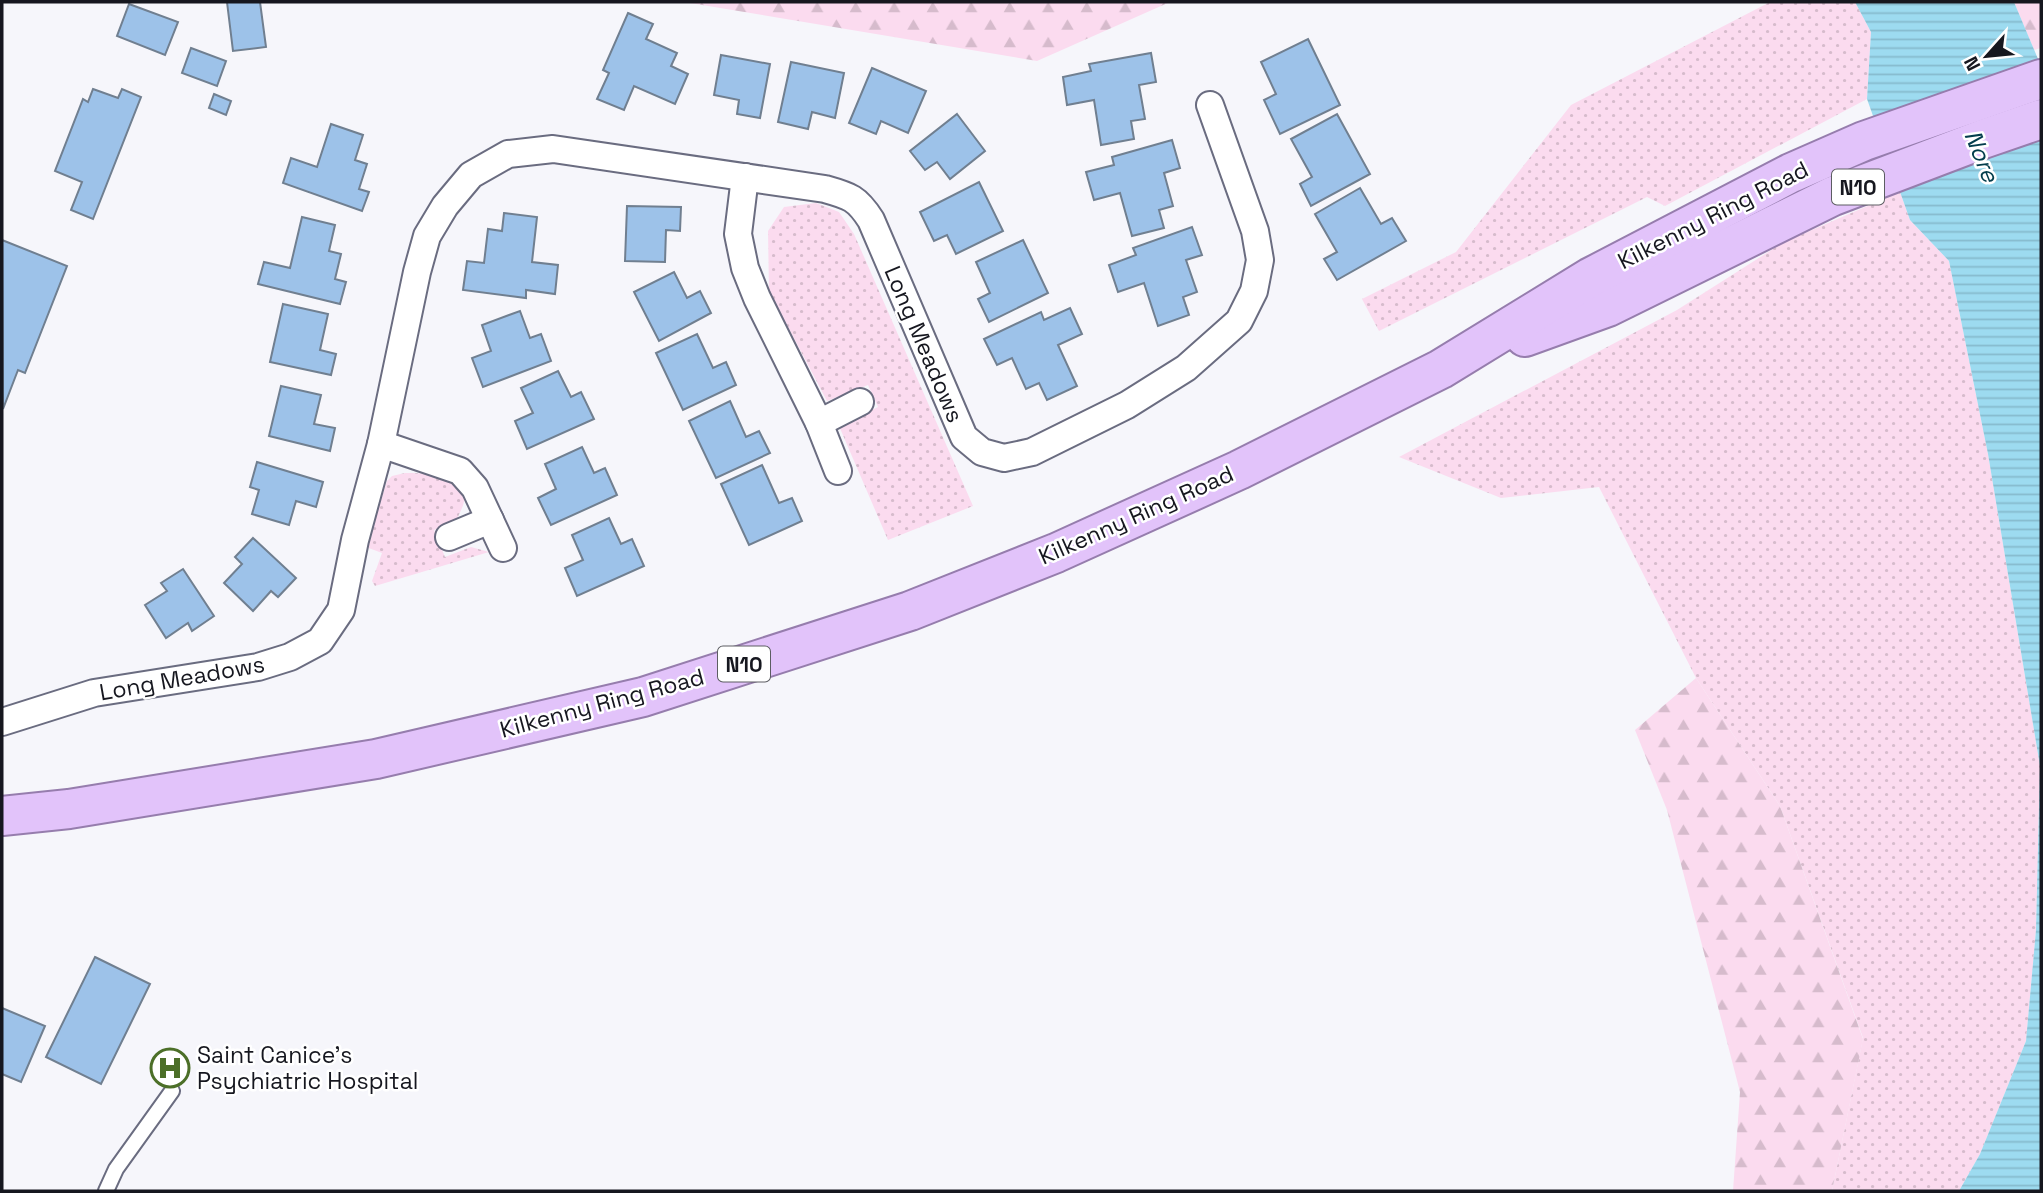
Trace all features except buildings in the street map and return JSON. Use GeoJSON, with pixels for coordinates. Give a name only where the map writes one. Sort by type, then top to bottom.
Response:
{"type":"FeatureCollection","features":[{"type":"Feature","properties":{"kind":"highway","name":"Kilkenny Ring Road"},"geometry":{"type":"LineString","coordinates":[[2,816],[69,809],[376,759],[643,697],[910,611],[1056,552],[1238,470],[1441,369],[1608,307],[1673,253],[1791,173],[1864,141],[2041,79]]}},
{"type":"Feature","properties":{"kind":"highway","name":"Kilkenny Ring Road"},"geometry":{"type":"LineString","coordinates":[[1673,253],[2041,119]]}},
{"type":"Feature","properties":{"kind":"street","name":"Long Meadows"},"geometry":{"type":"LineString","coordinates":[[2,722],[94,693],[258,667],[290,657],[320,641],[341,610],[427,236],[445,206],[471,175],[508,154],[553,149],[825,189],[848,195],[861,203],[871,219],[964,437],[982,452],[1004,458],[1032,452],[1127,405],[1186,368],[1239,321],[1254,291],[1259,260],[1255,232],[1210,105]]}},
{"type":"Feature","properties":{"kind":"street"},"geometry":{"type":"LineString","coordinates":[[746,177],[738,234],[745,268],[757,299],[819,423],[838,471]]}},
{"type":"Feature","properties":{"kind":"street"},"geometry":{"type":"LineString","coordinates":[[819,423],[860,402]]}},
{"type":"Feature","properties":{"kind":"street"},"geometry":{"type":"LineString","coordinates":[[381,443],[460,471],[475,488],[503,548]]}},
{"type":"Feature","properties":{"kind":"street"},"geometry":{"type":"LineString","coordinates":[[449,537],[490,520]]}},
{"type":"Feature","properties":{"kind":"lane"},"geometry":{"type":"LineString","coordinates":[[106,1191],[116,1169],[172,1091]]}},
{"type":"Feature","properties":{"kind":"green space"},"geometry":{"type":"Polygon","coordinates":[[[684,2],[1170,2],[1037,61],[684,2]]]}},
{"type":"Feature","properties":{"kind":"green space"},"geometry":{"type":"Polygon","coordinates":[[[1770,2],[1855,2],[1871,32],[1867,99],[1665,206],[1647,197],[1379,331],[1362,299],[1456,252],[1571,105],[1770,2]]]}},
{"type":"Feature","properties":{"kind":"green space"},"geometry":{"type":"Polygon","coordinates":[[[2014,2],[2041,2],[2041,48],[2034,50],[2014,2]]]}},
{"type":"Feature","properties":{"kind":"green space"},"geometry":{"type":"Polygon","coordinates":[[[1900,192],[1910,220],[1949,261],[1988,454],[2040,766],[2036,930],[2026,1041],[1980,1154],[1959,1191],[1832,1191],[1863,1038],[1780,806],[1696,678],[1599,487],[1501,498],[1399,457],[1677,310],[1784,242],[1900,192]]]}},
{"type":"Feature","properties":{"kind":"green space"},"geometry":{"type":"Polygon","coordinates":[[[816,203],[839,212],[854,234],[973,506],[888,540],[839,426],[878,407],[868,385],[827,401],[769,291],[768,231],[784,207],[816,203]]]}},
{"type":"Feature","properties":{"kind":"green space"},"geometry":{"type":"Polygon","coordinates":[[[405,473],[439,476],[455,483],[461,489],[464,500],[457,519],[434,530],[445,557],[471,547],[489,552],[375,586],[372,581],[382,553],[366,547],[387,481],[392,476],[405,473]]]}},
{"type":"Feature","properties":{"kind":"green space"},"geometry":{"type":"Polygon","coordinates":[[[1696,678],[1780,806],[1863,1039],[1832,1191],[1733,1191],[1740,1092],[1667,810],[1635,730],[1696,678]]]}},
{"type":"Feature","properties":{"kind":"water","name":"Nore"},"geometry":{"type":"Polygon","coordinates":[[[1855,2],[2014,2],[2041,66],[2041,1191],[1959,1191],[1980,1154],[2026,1041],[2036,930],[2040,766],[1988,454],[1949,261],[1910,220],[1867,99],[1871,32],[1855,2]]]}},
{"type":"Feature","properties":{"kind":"place","name":"Saint Canice's Psychiatric Hospital"},"geometry":{"type":"Point","coordinates":[170,1068]}}]}
